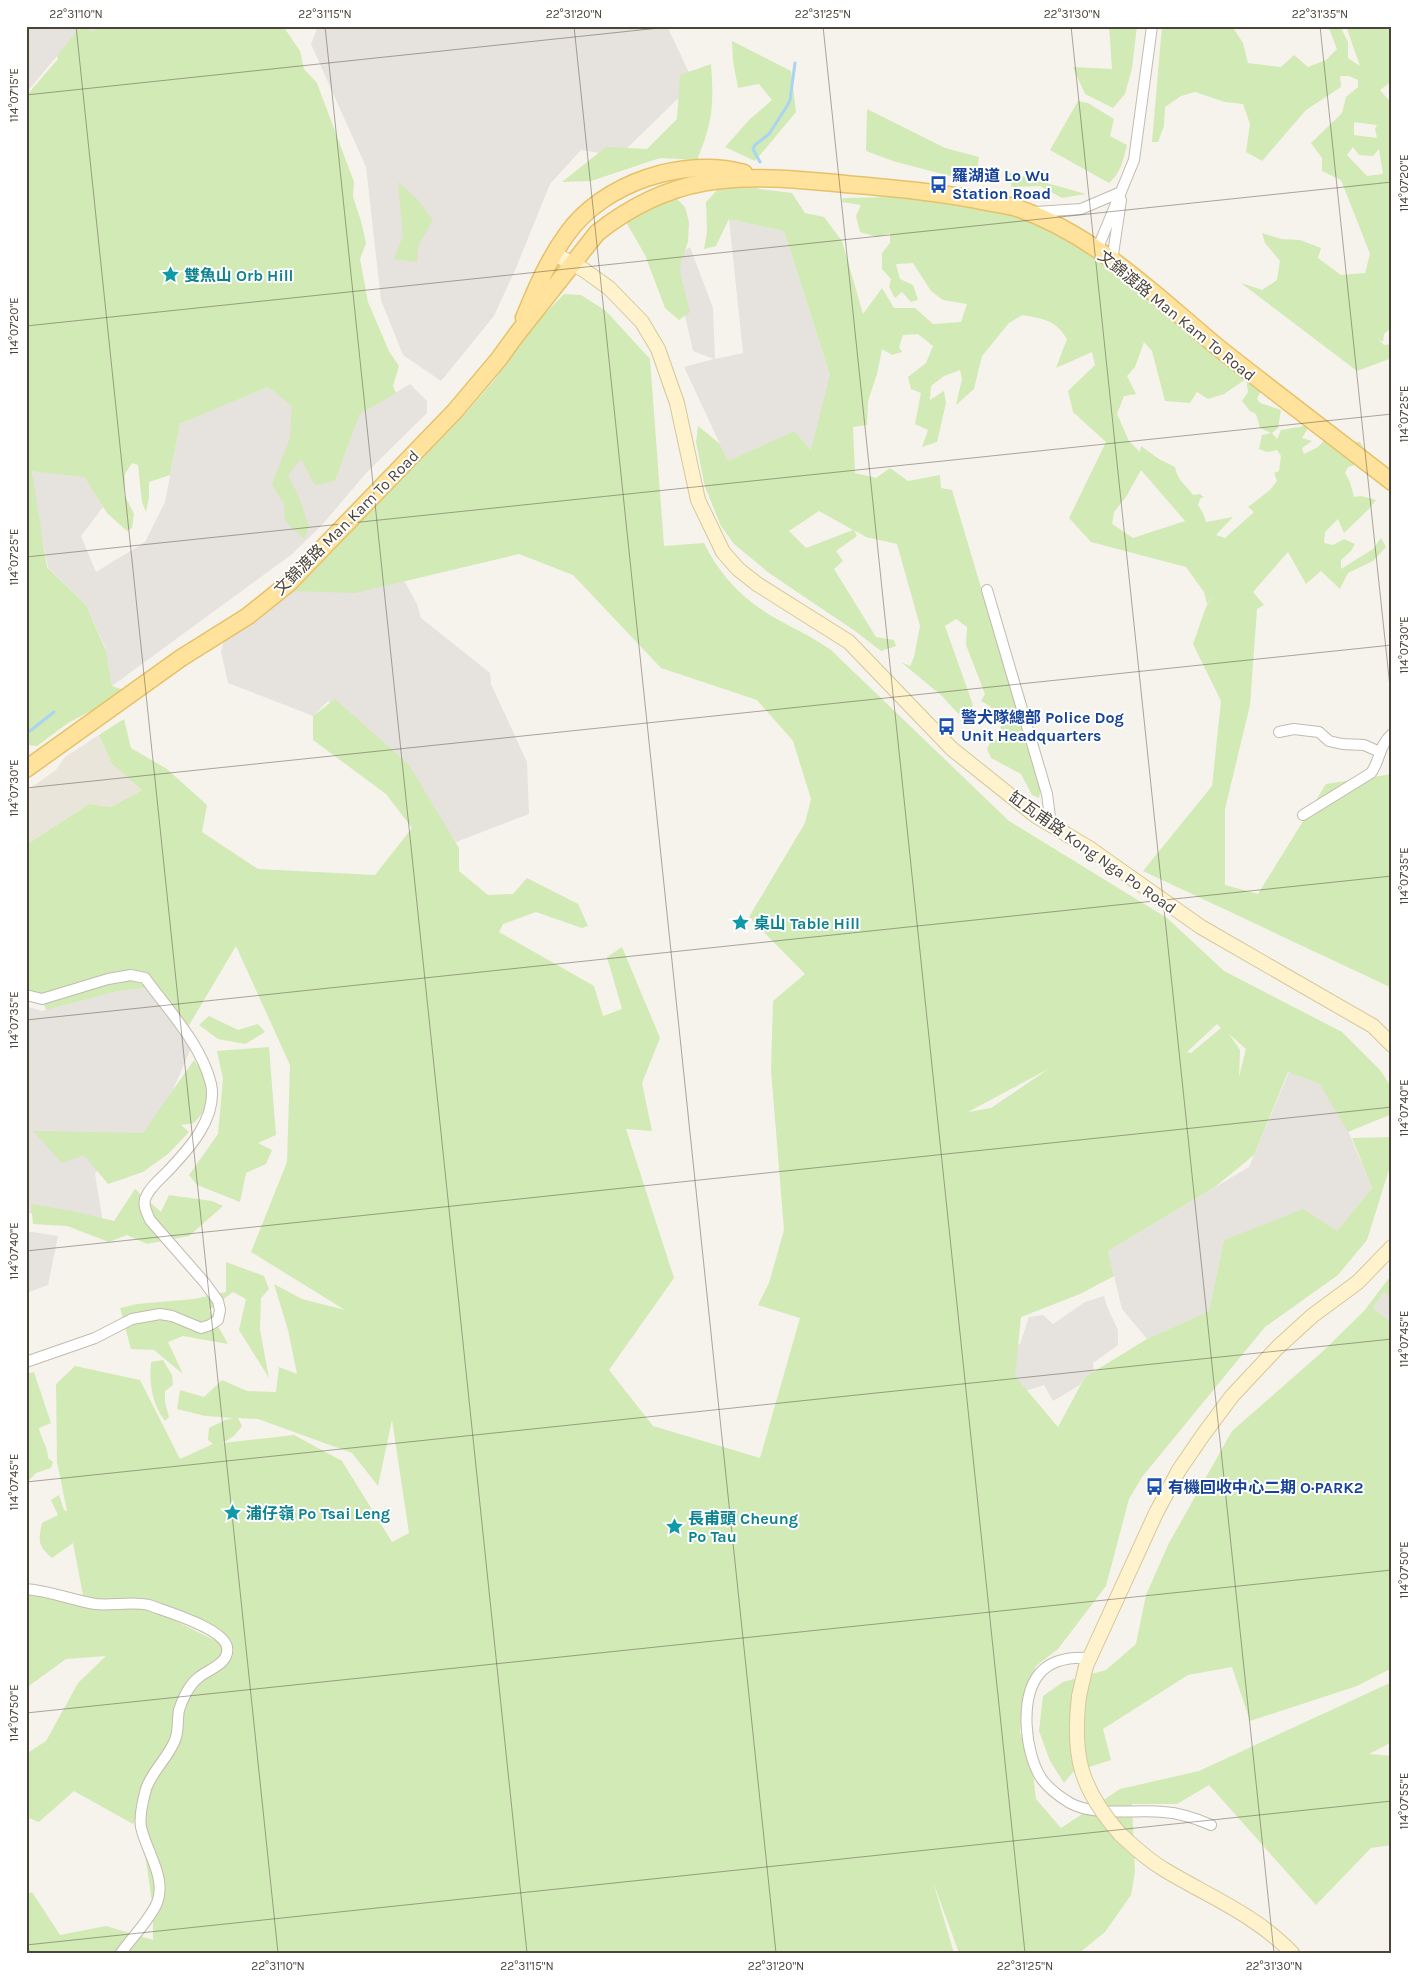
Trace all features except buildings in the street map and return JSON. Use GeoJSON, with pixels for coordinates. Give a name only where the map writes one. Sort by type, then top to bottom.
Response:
{"type":"FeatureCollection","features":[{"type":"Feature","properties":{"kind":"main road","name":"文錦渡路 Man Kam To Road"},"geometry":{"type":"LineString","coordinates":[[517,334],[543,272],[566,234],[577,221],[604,199],[641,179],[672,171],[711,169],[731,170],[761,177],[947,194],[1027,212],[1042,218],[1097,250],[1157,295],[1260,381],[1392,482]]}},
{"type":"Feature","properties":{"kind":"main road","name":"文錦渡路 Man Kam To Road"},"geometry":{"type":"LineString","coordinates":[[26,769],[181,658],[248,616],[289,583],[455,410],[498,360],[572,263],[610,222],[649,199],[692,184],[761,177]]}},
{"type":"Feature","properties":{"kind":"street"},"geometry":{"type":"LineString","coordinates":[[1097,250],[1134,160],[1152,26]]}},
{"type":"Feature","properties":{"kind":"street"},"geometry":{"type":"LineString","coordinates":[[1027,212],[1081,209],[1122,192]]}},
{"type":"Feature","properties":{"kind":"street"},"geometry":{"type":"LineString","coordinates":[[1112,261],[1122,192]]}},
{"type":"Feature","properties":{"kind":"street","name":"缸瓦甫路 Kong Nga Po Road"},"geometry":{"type":"LineString","coordinates":[[555,254],[609,288],[642,322],[658,350],[677,403],[698,500],[723,552],[738,569],[849,642],[952,749],[1036,816],[1089,848],[1201,927],[1373,1026],[1392,1045]]}},
{"type":"Feature","properties":{"kind":"street"},"geometry":{"type":"LineString","coordinates":[[987,590],[1047,794],[1051,825]]}},
{"type":"Feature","properties":{"kind":"street"},"geometry":{"type":"LineString","coordinates":[[1279,732],[1294,729],[1319,732],[1330,740],[1342,744],[1364,745],[1380,752]]}},
{"type":"Feature","properties":{"kind":"street"},"geometry":{"type":"LineString","coordinates":[[1303,815],[1371,774],[1375,769],[1387,738],[1392,734]]}},
{"type":"Feature","properties":{"kind":"street"},"geometry":{"type":"LineString","coordinates":[[26,995],[42,999],[108,979],[131,975],[145,978],[198,1050],[211,1084],[210,1110],[194,1141],[150,1190],[145,1200],[144,1209],[150,1220],[205,1283],[218,1301],[220,1310],[218,1320],[201,1328],[172,1316],[160,1314],[132,1319],[95,1338],[26,1362]]}},
{"type":"Feature","properties":{"kind":"street"},"geometry":{"type":"LineString","coordinates":[[1292,1953],[1248,1917],[1164,1869],[1120,1834],[1093,1800],[1083,1775],[1077,1751],[1078,1696],[1089,1658],[1156,1514],[1179,1470],[1202,1435],[1232,1396],[1277,1348],[1312,1316],[1358,1282],[1392,1247]]}},
{"type":"Feature","properties":{"kind":"street"},"geometry":{"type":"LineString","coordinates":[[26,1589],[39,1590],[106,1605],[139,1602],[213,1631],[223,1638],[227,1646],[227,1654],[224,1661],[196,1679],[184,1696],[179,1711],[175,1741],[158,1765],[146,1788],[141,1826],[158,1879],[159,1894],[154,1908],[121,1953]]}},
{"type":"Feature","properties":{"kind":"street"},"geometry":{"type":"LineString","coordinates":[[1089,1658],[1068,1659],[1055,1663],[1041,1671],[1035,1680],[1029,1699],[1027,1735],[1032,1756],[1041,1778],[1053,1791],[1078,1807],[1092,1810],[1182,1814],[1211,1825]]}},
{"type":"Feature","properties":{"kind":"shaded area"},"geometry":{"type":"Polygon","coordinates":[[[26,26],[103,26],[67,44],[26,93],[26,26]]]}},
{"type":"Feature","properties":{"kind":"shaded area"},"geometry":{"type":"Polygon","coordinates":[[[318,26],[667,26],[694,83],[619,156],[581,150],[550,184],[516,268],[494,316],[441,381],[403,355],[381,300],[366,167],[311,44],[318,26]]]}},
{"type":"Feature","properties":{"kind":"shaded area"},"geometry":{"type":"Polygon","coordinates":[[[729,219],[784,231],[831,378],[811,450],[794,431],[728,461],[684,367],[714,359],[693,351],[672,259],[690,247],[713,308],[715,359],[743,353],[729,219]]]}},
{"type":"Feature","properties":{"kind":"shaded area"},"geometry":{"type":"Polygon","coordinates":[[[410,384],[427,401],[427,413],[367,472],[322,525],[291,555],[112,686],[105,647],[86,605],[48,567],[35,499],[29,442],[84,477],[103,507],[81,536],[96,572],[145,542],[165,502],[180,424],[268,387],[294,407],[335,481],[360,414],[410,384]]]}},
{"type":"Feature","properties":{"kind":"shaded area"},"geometry":{"type":"Polygon","coordinates":[[[387,550],[417,604],[421,618],[490,673],[491,684],[527,762],[529,814],[456,842],[400,763],[328,701],[313,716],[228,683],[221,651],[225,638],[332,561],[387,550]]]}},
{"type":"Feature","properties":{"kind":"shaded area"},"geometry":{"type":"Polygon","coordinates":[[[99,735],[112,764],[142,790],[111,807],[89,804],[26,845],[26,791],[56,770],[65,757],[99,735]]]}},
{"type":"Feature","properties":{"kind":"shaded area"},"geometry":{"type":"Polygon","coordinates":[[[147,988],[191,1048],[145,1155],[108,1156],[95,1174],[103,1223],[28,1213],[26,1222],[26,1006],[41,1011],[118,991],[147,988]]]}},
{"type":"Feature","properties":{"kind":"shaded area"},"geometry":{"type":"Polygon","coordinates":[[[1289,1072],[1320,1084],[1340,1112],[1372,1188],[1337,1231],[1224,1240],[1209,1311],[1147,1339],[1122,1309],[1108,1251],[1249,1167],[1289,1072]]]}},
{"type":"Feature","properties":{"kind":"shaded area"},"geometry":{"type":"Polygon","coordinates":[[[26,1231],[58,1236],[48,1285],[26,1293],[26,1231]]]}},
{"type":"Feature","properties":{"kind":"shaded area"},"geometry":{"type":"Polygon","coordinates":[[[1384,1292],[1392,1299],[1392,1323],[1373,1308],[1384,1292]]]}},
{"type":"Feature","properties":{"kind":"shaded area"},"geometry":{"type":"Polygon","coordinates":[[[1104,1296],[1118,1330],[1118,1345],[1093,1363],[1094,1371],[1085,1377],[1080,1385],[1053,1401],[1044,1385],[1016,1394],[1000,1353],[1020,1344],[1029,1317],[1043,1315],[1053,1324],[1085,1302],[1104,1296]]]}},
{"type":"Feature","properties":{"kind":"green space"},"geometry":{"type":"Polygon","coordinates":[[[81,26],[87,26],[91,32],[103,26],[283,26],[300,51],[304,69],[317,83],[354,182],[353,197],[366,243],[360,259],[368,302],[389,351],[399,366],[393,386],[396,393],[360,414],[335,481],[315,485],[301,459],[288,475],[298,495],[309,526],[304,539],[285,521],[284,504],[272,484],[290,438],[292,406],[268,387],[180,424],[170,475],[149,482],[146,512],[142,502],[138,465],[132,463],[125,474],[124,494],[134,514],[132,528],[127,531],[107,513],[84,477],[32,471],[47,567],[86,605],[106,651],[112,686],[124,690],[100,706],[68,723],[37,746],[26,745],[26,96],[58,59],[57,56],[81,26]]]}},
{"type":"Feature","properties":{"kind":"green space"},"geometry":{"type":"Polygon","coordinates":[[[1109,26],[1137,26],[1132,68],[1125,94],[1113,108],[1085,94],[1073,67],[1112,69],[1109,26]]]}},
{"type":"Feature","properties":{"kind":"green space"},"geometry":{"type":"Polygon","coordinates":[[[1162,26],[1232,26],[1243,43],[1248,63],[1281,67],[1294,55],[1308,67],[1326,60],[1337,49],[1328,26],[1340,26],[1348,42],[1348,58],[1360,66],[1346,26],[1392,26],[1392,81],[1380,90],[1392,104],[1392,327],[1384,334],[1383,342],[1378,339],[1384,345],[1392,344],[1392,358],[1357,371],[1241,283],[1262,290],[1277,280],[1280,261],[1265,243],[1262,233],[1281,239],[1300,240],[1321,248],[1318,258],[1341,275],[1365,273],[1370,254],[1341,180],[1322,171],[1322,158],[1311,143],[1342,113],[1346,97],[1358,87],[1358,80],[1349,76],[1340,76],[1341,87],[1306,110],[1262,161],[1246,152],[1250,124],[1243,104],[1225,102],[1195,92],[1181,96],[1165,107],[1164,126],[1158,142],[1152,142],[1162,26]],[[1354,122],[1354,135],[1377,138],[1375,129],[1377,125],[1354,122]],[[1353,147],[1347,155],[1367,176],[1383,174],[1379,149],[1373,156],[1359,155],[1353,147]]]}},
{"type":"Feature","properties":{"kind":"green space"},"geometry":{"type":"Polygon","coordinates":[[[732,41],[791,71],[796,112],[755,161],[725,147],[750,119],[772,100],[759,84],[738,88],[733,61],[732,41]]]}},
{"type":"Feature","properties":{"kind":"green space"},"geometry":{"type":"Polygon","coordinates":[[[711,64],[711,113],[697,160],[660,158],[591,181],[562,182],[606,147],[647,149],[677,119],[680,75],[711,64]]]}},
{"type":"Feature","properties":{"kind":"green space"},"geometry":{"type":"Polygon","coordinates":[[[1078,101],[1088,103],[1114,119],[1110,136],[1127,145],[1119,171],[1109,183],[1050,150],[1078,101]]]}},
{"type":"Feature","properties":{"kind":"green space"},"geometry":{"type":"Polygon","coordinates":[[[867,109],[945,148],[979,157],[977,173],[966,180],[896,162],[866,151],[867,109]]]}},
{"type":"Feature","properties":{"kind":"green space"},"geometry":{"type":"Polygon","coordinates":[[[1007,172],[1086,194],[1062,198],[1040,186],[1012,187],[1007,172]]]}},
{"type":"Feature","properties":{"kind":"green space"},"geometry":{"type":"Polygon","coordinates":[[[398,182],[416,198],[433,220],[418,246],[417,262],[394,259],[403,236],[398,182]]]}},
{"type":"Feature","properties":{"kind":"green space"},"geometry":{"type":"Polygon","coordinates":[[[741,183],[760,189],[792,193],[805,213],[824,217],[842,241],[863,314],[882,288],[894,308],[915,308],[933,324],[961,322],[967,304],[943,300],[931,291],[913,263],[896,264],[900,279],[913,285],[918,300],[911,302],[902,292],[895,298],[889,287],[891,279],[882,269],[882,253],[890,243],[890,233],[877,237],[860,232],[856,216],[861,205],[842,202],[843,198],[894,197],[936,193],[1054,225],[1265,385],[1257,398],[1260,403],[1281,410],[1278,428],[1272,433],[1277,439],[1281,430],[1310,425],[1302,438],[1312,441],[1302,448],[1304,454],[1318,447],[1326,438],[1335,441],[1360,442],[1365,450],[1358,464],[1348,467],[1345,473],[1350,482],[1354,497],[1361,496],[1376,500],[1344,533],[1338,519],[1325,532],[1324,543],[1333,545],[1344,539],[1355,544],[1351,551],[1341,560],[1341,569],[1373,549],[1381,538],[1386,547],[1373,561],[1348,573],[1340,589],[1321,571],[1306,584],[1288,552],[1253,592],[1264,605],[1257,609],[1250,705],[1225,809],[1225,885],[1258,894],[1326,784],[1392,774],[1392,988],[1143,871],[1212,786],[1221,701],[1193,644],[1206,607],[1213,596],[1207,604],[1204,592],[1186,567],[1091,542],[1069,518],[1106,442],[1073,412],[1068,391],[1095,365],[1092,352],[1056,368],[1067,339],[1058,327],[1042,319],[1022,315],[1009,323],[982,356],[974,389],[956,405],[962,379],[960,370],[944,376],[931,386],[930,400],[944,391],[946,403],[937,442],[922,447],[928,430],[915,424],[921,393],[911,389],[908,377],[926,363],[933,346],[918,334],[903,335],[899,347],[902,352],[892,355],[882,349],[877,374],[868,401],[867,425],[853,427],[855,473],[876,478],[890,468],[908,481],[940,475],[941,488],[952,490],[1041,789],[1039,798],[1032,795],[1021,774],[991,758],[987,749],[990,743],[1001,737],[1000,725],[998,716],[992,708],[981,701],[985,694],[966,645],[967,627],[956,619],[945,626],[973,705],[963,719],[942,696],[901,662],[910,666],[914,657],[920,626],[897,544],[866,537],[854,530],[857,536],[836,551],[843,561],[834,569],[876,637],[894,640],[896,646],[881,651],[855,631],[769,573],[734,544],[721,526],[705,487],[696,442],[698,426],[720,444],[728,461],[794,431],[811,450],[830,375],[784,231],[729,219],[716,246],[704,249],[707,232],[706,202],[720,187],[741,183]],[[1144,342],[1135,367],[1127,376],[1136,394],[1124,396],[1117,414],[1129,441],[1140,452],[1141,446],[1159,459],[1175,467],[1180,479],[1193,495],[1200,494],[1204,497],[1200,499],[1198,505],[1206,522],[1233,517],[1216,535],[1225,538],[1254,512],[1248,507],[1270,490],[1277,481],[1274,473],[1279,471],[1281,456],[1277,450],[1267,452],[1259,449],[1262,435],[1271,433],[1260,428],[1256,414],[1250,411],[1242,401],[1248,392],[1246,379],[1224,394],[1208,399],[1197,392],[1190,403],[1165,401],[1152,351],[1144,342]],[[1141,470],[1126,497],[1114,512],[1112,524],[1133,538],[1185,521],[1141,470]],[[819,511],[789,531],[806,548],[853,530],[819,511]]]}},
{"type":"Feature","properties":{"kind":"green space"},"geometry":{"type":"Polygon","coordinates":[[[673,195],[685,207],[689,222],[688,242],[680,265],[681,277],[690,312],[679,320],[665,308],[645,255],[626,222],[673,195]]]}},
{"type":"Feature","properties":{"kind":"green space"},"geometry":{"type":"Polygon","coordinates":[[[564,294],[581,295],[606,311],[650,359],[664,546],[704,543],[725,577],[734,587],[765,612],[831,650],[1009,821],[1167,918],[1224,971],[1342,1032],[1381,1071],[1392,1089],[1392,1114],[1348,1132],[1320,1084],[1288,1072],[1254,1155],[1215,1187],[1108,1251],[1114,1276],[1080,1294],[1021,1317],[1015,1376],[1058,1427],[1085,1377],[1147,1339],[1209,1311],[1224,1240],[1303,1209],[1337,1231],[1372,1188],[1352,1138],[1392,1137],[1392,1160],[1367,1240],[1338,1275],[1265,1327],[1142,1477],[1129,1499],[1106,1586],[1058,1649],[1036,1666],[1024,1695],[1020,1732],[1033,1772],[1036,1799],[1061,1828],[1120,1789],[1199,1771],[1392,1682],[1392,1742],[1369,1754],[1392,1756],[1392,1845],[1371,1848],[1316,1905],[1209,1785],[1177,1804],[1132,1804],[1135,1872],[1131,1895],[1105,1932],[1079,1953],[959,1953],[933,1882],[954,1953],[26,1953],[26,1895],[32,1892],[60,1935],[106,1926],[153,1940],[153,1909],[141,1826],[146,1797],[133,1824],[74,1791],[39,1822],[26,1817],[26,1754],[46,1741],[78,1683],[106,1656],[66,1659],[26,1688],[26,1590],[83,1595],[73,1543],[52,1558],[40,1543],[42,1523],[58,1515],[51,1500],[59,1495],[64,1510],[67,1511],[57,1462],[56,1384],[75,1366],[140,1380],[180,1459],[213,1444],[208,1440],[209,1428],[233,1418],[205,1416],[177,1409],[180,1390],[204,1397],[222,1380],[247,1391],[276,1392],[279,1367],[297,1374],[288,1330],[274,1284],[302,1299],[345,1310],[251,1252],[287,1162],[290,1065],[236,946],[185,1032],[147,988],[118,991],[46,1010],[42,999],[26,994],[26,845],[89,804],[111,807],[142,790],[112,764],[99,735],[124,719],[131,748],[167,769],[207,805],[202,832],[258,869],[375,875],[412,828],[386,794],[313,740],[313,716],[335,699],[409,765],[459,848],[459,871],[488,895],[513,894],[527,878],[578,904],[588,926],[582,928],[536,912],[503,924],[499,932],[594,986],[603,1016],[622,1009],[607,957],[622,947],[660,1038],[642,1083],[652,1131],[626,1129],[674,1278],[609,1370],[653,1426],[760,1458],[800,1318],[758,1305],[769,1283],[784,1230],[771,1070],[773,1001],[805,974],[749,917],[805,823],[811,799],[793,741],[757,700],[661,668],[573,575],[519,554],[355,593],[294,591],[466,413],[495,379],[525,334],[564,294]],[[1217,1024],[1187,1052],[1191,1053],[1221,1028],[1217,1024]],[[1229,1034],[1240,1050],[1239,1077],[1246,1049],[1229,1034]],[[1050,1068],[968,1112],[991,1108],[1050,1068]],[[238,1418],[242,1426],[234,1436],[223,1443],[294,1435],[342,1461],[392,1542],[409,1533],[392,1420],[378,1486],[352,1453],[258,1419],[238,1418]],[[156,1611],[214,1640],[166,1611],[156,1611]]]}},
{"type":"Feature","properties":{"kind":"green space"},"geometry":{"type":"Polygon","coordinates":[[[209,1016],[238,1030],[258,1024],[265,1032],[245,1044],[218,1039],[199,1025],[209,1016]]]}},
{"type":"Feature","properties":{"kind":"green space"},"geometry":{"type":"Polygon","coordinates":[[[269,1047],[276,1135],[258,1143],[272,1150],[266,1164],[246,1173],[240,1202],[197,1185],[189,1175],[218,1134],[223,1079],[217,1051],[269,1047]]]}},
{"type":"Feature","properties":{"kind":"green space"},"geometry":{"type":"Polygon","coordinates":[[[194,1060],[218,1095],[194,1123],[181,1125],[189,1132],[168,1154],[143,1172],[108,1184],[84,1155],[62,1163],[33,1131],[143,1133],[194,1060]]]}},
{"type":"Feature","properties":{"kind":"green space"},"geometry":{"type":"Polygon","coordinates":[[[135,1189],[161,1212],[169,1195],[212,1201],[223,1206],[189,1236],[147,1244],[127,1235],[109,1242],[67,1226],[33,1224],[31,1204],[114,1221],[135,1189]]]}},
{"type":"Feature","properties":{"kind":"green space"},"geometry":{"type":"Polygon","coordinates":[[[226,1262],[264,1276],[269,1289],[261,1298],[260,1330],[269,1378],[239,1330],[246,1299],[233,1292],[209,1310],[228,1344],[183,1336],[168,1342],[183,1374],[154,1350],[131,1349],[120,1308],[137,1304],[194,1299],[226,1292],[226,1262]]]}},
{"type":"Feature","properties":{"kind":"green space"},"geometry":{"type":"Polygon","coordinates":[[[1392,1274],[1392,1299],[1384,1292],[1373,1308],[1392,1323],[1392,1668],[1357,1686],[1250,1721],[1232,1667],[1188,1675],[1103,1729],[1111,1760],[1073,1772],[1064,1783],[1050,1761],[1039,1731],[1043,1696],[1063,1682],[1106,1670],[1136,1644],[1146,1595],[1169,1543],[1232,1431],[1322,1352],[1364,1311],[1392,1274]]]}},
{"type":"Feature","properties":{"kind":"green space"},"geometry":{"type":"Polygon","coordinates":[[[163,1360],[172,1375],[173,1385],[165,1391],[165,1402],[169,1417],[165,1421],[154,1400],[151,1378],[151,1362],[163,1360]]]}},
{"type":"Feature","properties":{"kind":"green space"},"geometry":{"type":"Polygon","coordinates":[[[34,1372],[51,1423],[39,1428],[48,1458],[53,1462],[51,1468],[36,1473],[26,1483],[26,1374],[34,1372]]]}},
{"type":"Feature","properties":{"kind":"waterway"},"geometry":{"type":"LineString","coordinates":[[760,162],[753,149],[755,145],[769,134],[790,100],[795,63]]}},
{"type":"Feature","properties":{"kind":"waterway"},"geometry":{"type":"LineString","coordinates":[[26,732],[30,731],[54,712]]}},
{"type":"Feature","properties":{"kind":"place","name":"羅湖道 Lo Wu Station Road"},"geometry":{"type":"Point","coordinates":[938,184]}},
{"type":"Feature","properties":{"kind":"place","name":"雙魚山 Orb Hill"},"geometry":{"type":"Point","coordinates":[170,275]}},
{"type":"Feature","properties":{"kind":"place","name":"警犬隊總部 Police Dog Unit Headquarters"},"geometry":{"type":"Point","coordinates":[947,726]}},
{"type":"Feature","properties":{"kind":"place","name":"桌山 Table Hill"},"geometry":{"type":"Point","coordinates":[740,923]}},
{"type":"Feature","properties":{"kind":"place","name":"有機回收中心二期 O·PARK2"},"geometry":{"type":"Point","coordinates":[1154,1487]}},
{"type":"Feature","properties":{"kind":"place","name":"浦仔嶺 Po Tsai Leng"},"geometry":{"type":"Point","coordinates":[232,1513]}},
{"type":"Feature","properties":{"kind":"place","name":"長甫頭 Cheung Po Tau"},"geometry":{"type":"Point","coordinates":[674,1527]}}]}
